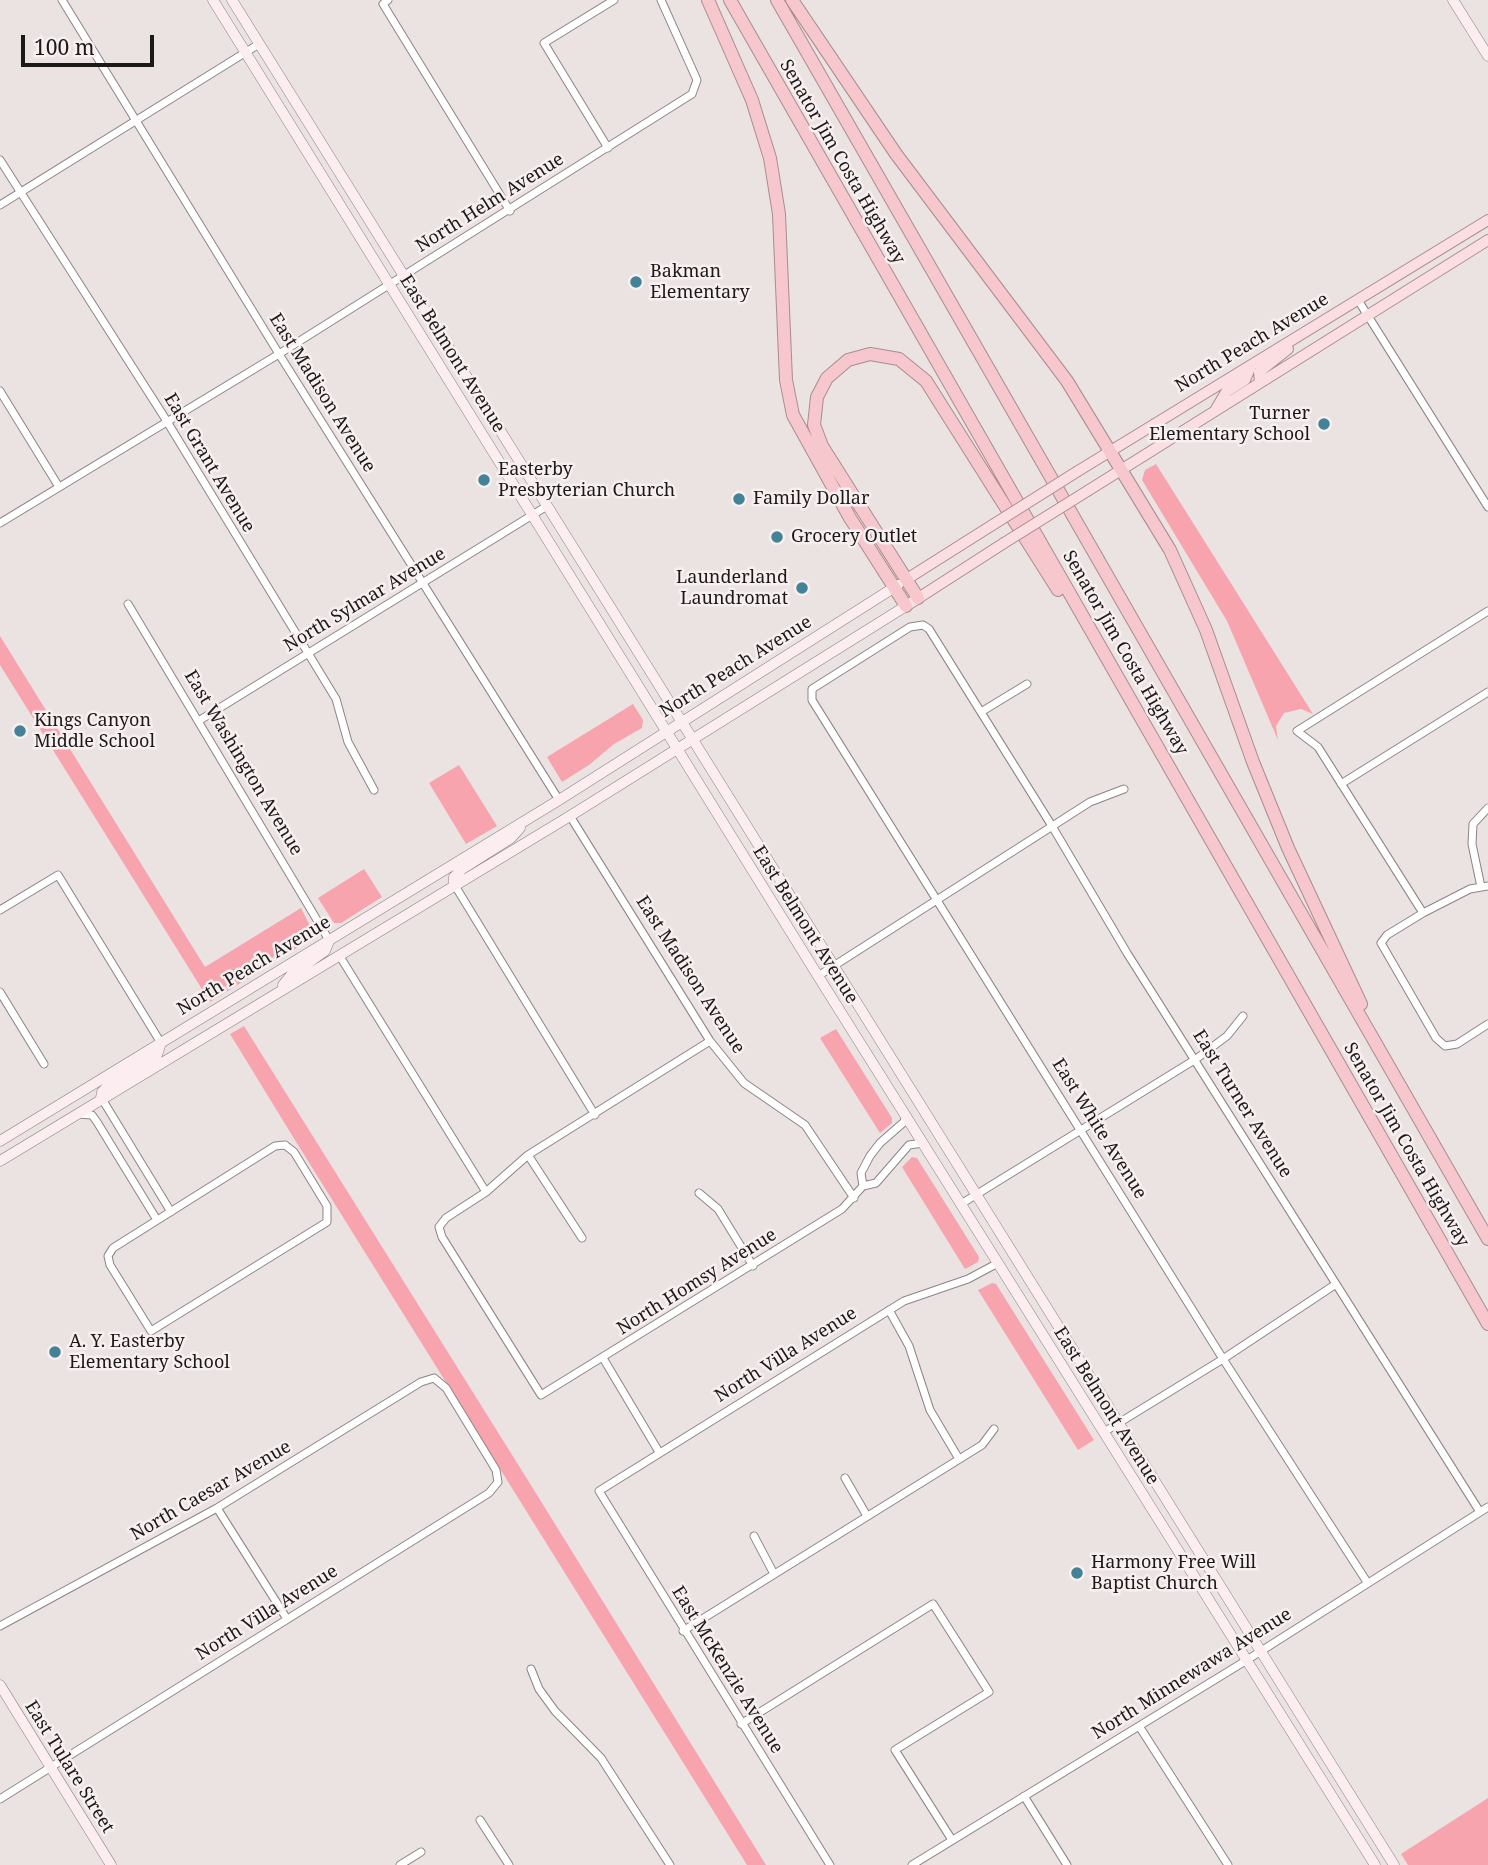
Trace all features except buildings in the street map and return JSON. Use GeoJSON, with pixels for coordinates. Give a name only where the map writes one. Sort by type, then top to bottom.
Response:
{"type":"FeatureCollection","features":[{"type":"Feature","properties":{"kind":"highway"},"geometry":{"type":"LineString","coordinates":[[708,0],[752,100],[770,158],[779,214],[786,380],[793,415],[850,518],[906,606]]}},
{"type":"Feature","properties":{"kind":"highway","name":"Senator Jim Costa Highway"},"geometry":{"type":"LineString","coordinates":[[730,0],[1488,1324]]}},
{"type":"Feature","properties":{"kind":"highway","name":"Senator Jim Costa Highway"},"geometry":{"type":"LineString","coordinates":[[777,0],[1488,1240]]}},
{"type":"Feature","properties":{"kind":"highway"},"geometry":{"type":"LineString","coordinates":[[792,0],[858,101],[1037,340],[1111,450],[1170,551],[1191,593],[1288,848],[1397,1080]]}},
{"type":"Feature","properties":{"kind":"highway"},"geometry":{"type":"LineString","coordinates":[[918,598],[822,446],[814,425],[817,397],[827,377],[848,360],[870,354],[899,359],[926,381],[1173,771]]}},
{"type":"Feature","properties":{"kind":"main road","name":"East Belmont Avenue"},"geometry":{"type":"LineString","coordinates":[[213,0],[818,976],[1375,1865]]}},
{"type":"Feature","properties":{"kind":"main road","name":"East Belmont Avenue"},"geometry":{"type":"LineString","coordinates":[[232,0],[974,1195],[1394,1865]]}},
{"type":"Feature","properties":{"kind":"main road"},"geometry":{"type":"LineString","coordinates":[[1453,0],[1488,56]]}},
{"type":"Feature","properties":{"kind":"main road","name":"North Peach Avenue"},"geometry":{"type":"LineString","coordinates":[[0,1141],[524,822],[1111,450],[1250,368],[1488,220]]}},
{"type":"Feature","properties":{"kind":"main road","name":"North Peach Avenue"},"geometry":{"type":"LineString","coordinates":[[0,1161],[692,741],[1488,240]]}},
{"type":"Feature","properties":{"kind":"main road"},"geometry":{"type":"LineString","coordinates":[[1260,382],[1259,372],[1284,354],[1293,340]]}},
{"type":"Feature","properties":{"kind":"main road"},"geometry":{"type":"LineString","coordinates":[[1216,409],[1226,392],[1248,376],[1250,368]]}},
{"type":"Feature","properties":{"kind":"main road"},"geometry":{"type":"LineString","coordinates":[[454,884],[457,873],[511,838],[524,822]]}},
{"type":"Feature","properties":{"kind":"main road"},"geometry":{"type":"LineString","coordinates":[[279,990],[291,975],[325,951],[329,940]]}},
{"type":"Feature","properties":{"kind":"main road"},"geometry":{"type":"LineString","coordinates":[[102,1099],[102,1092],[108,1086],[157,1055],[161,1043]]}},
{"type":"Feature","properties":{"kind":"main road","name":"East Tulare Street"},"geometry":{"type":"LineString","coordinates":[[0,1685],[111,1865]]}},
{"type":"Feature","properties":{"kind":"street","name":"East Madison Avenue"},"geometry":{"type":"LineString","coordinates":[[62,0],[279,354],[559,800]]}},
{"type":"Feature","properties":{"kind":"street"},"geometry":{"type":"LineString","coordinates":[[608,148],[544,43],[614,0]]}},
{"type":"Feature","properties":{"kind":"street","name":"North Helm Avenue"},"geometry":{"type":"LineString","coordinates":[[0,523],[510,211],[692,94],[697,86],[661,0]]}},
{"type":"Feature","properties":{"kind":"street"},"geometry":{"type":"LineString","coordinates":[[386,2],[510,211]]}},
{"type":"Feature","properties":{"kind":"street"},"geometry":{"type":"LineString","coordinates":[[0,205],[259,44]]}},
{"type":"Feature","properties":{"kind":"street","name":"East Grant Avenue"},"geometry":{"type":"LineString","coordinates":[[0,160],[166,422],[336,699],[348,742],[374,790]]}},
{"type":"Feature","properties":{"kind":"street"},"geometry":{"type":"LineString","coordinates":[[1358,300],[1488,507]]}},
{"type":"Feature","properties":{"kind":"street"},"geometry":{"type":"LineString","coordinates":[[0,391],[59,487]]}},
{"type":"Feature","properties":{"kind":"street","name":"North Sylmar Avenue"},"geometry":{"type":"LineString","coordinates":[[200,720],[547,506]]}},
{"type":"Feature","properties":{"kind":"street","name":"East Washington Avenue"},"geometry":{"type":"LineString","coordinates":[[128,604],[200,720],[329,940]]}},
{"type":"Feature","properties":{"kind":"street"},"geometry":{"type":"LineString","coordinates":[[1423,913],[1318,747],[1297,731],[1488,611]]}},
{"type":"Feature","properties":{"kind":"street","name":"East Turner Avenue"},"geometry":{"type":"LineString","coordinates":[[811,689],[910,627],[923,625],[981,712],[1127,953],[1480,1511]]}},
{"type":"Feature","properties":{"kind":"street"},"geometry":{"type":"LineString","coordinates":[[981,712],[1027,684]]}},
{"type":"Feature","properties":{"kind":"street","name":"East White Avenue"},"geometry":{"type":"LineString","coordinates":[[811,689],[812,700],[1223,1359],[1367,1583]]}},
{"type":"Feature","properties":{"kind":"street"},"geometry":{"type":"LineString","coordinates":[[1342,784],[1488,692]]}},
{"type":"Feature","properties":{"kind":"street"},"geometry":{"type":"LineString","coordinates":[[818,976],[1090,802],[1124,789]]}},
{"type":"Feature","properties":{"kind":"street"},"geometry":{"type":"LineString","coordinates":[[1488,808],[1473,824],[1472,844],[1485,886],[1470,889],[1423,913],[1387,934],[1381,943],[1436,1038],[1445,1046],[1457,1044],[1488,1024]]}},
{"type":"Feature","properties":{"kind":"street","name":"East Madison Avenue"},"geometry":{"type":"LineString","coordinates":[[570,816],[710,1041],[744,1083],[805,1125],[854,1198]]}},
{"type":"Feature","properties":{"kind":"street"},"geometry":{"type":"LineString","coordinates":[[0,910],[58,875],[161,1043]]}},
{"type":"Feature","properties":{"kind":"street"},"geometry":{"type":"LineString","coordinates":[[454,884],[595,1115]]}},
{"type":"Feature","properties":{"kind":"street"},"geometry":{"type":"LineString","coordinates":[[339,955],[486,1192],[528,1155],[710,1041]]}},
{"type":"Feature","properties":{"kind":"street"},"geometry":{"type":"LineString","coordinates":[[0,992],[44,1064]]}},
{"type":"Feature","properties":{"kind":"street"},"geometry":{"type":"LineString","coordinates":[[961,1204],[1196,1059],[1227,1036],[1243,1016]]}},
{"type":"Feature","properties":{"kind":"street"},"geometry":{"type":"LineString","coordinates":[[102,1099],[171,1212]]}},
{"type":"Feature","properties":{"kind":"street"},"geometry":{"type":"LineString","coordinates":[[77,1114],[92,1115],[157,1220]]}},
{"type":"Feature","properties":{"kind":"street","name":"North Homsy Avenue"},"geometry":{"type":"LineString","coordinates":[[863,1186],[861,1173],[865,1165],[880,1143],[904,1122],[906,1115]]}},
{"type":"Feature","properties":{"kind":"street","name":"North Homsy Avenue"},"geometry":{"type":"LineString","coordinates":[[486,1192],[446,1218],[439,1227],[442,1237],[541,1395],[753,1266],[854,1198],[863,1186],[876,1183],[909,1145],[923,1143]]}},
{"type":"Feature","properties":{"kind":"street"},"geometry":{"type":"LineString","coordinates":[[285,1145],[294,1152],[327,1206],[329,1217],[323,1225],[150,1331],[108,1256],[113,1248],[157,1220],[275,1146],[285,1145]]}},
{"type":"Feature","properties":{"kind":"street"},"geometry":{"type":"LineString","coordinates":[[528,1155],[582,1238]]}},
{"type":"Feature","properties":{"kind":"street"},"geometry":{"type":"LineString","coordinates":[[699,1193],[718,1209],[753,1266]]}},
{"type":"Feature","properties":{"kind":"street","name":"North Villa Avenue"},"geometry":{"type":"LineString","coordinates":[[599,1491],[659,1451],[889,1310],[923,1293],[981,1274],[998,1263]]}},
{"type":"Feature","properties":{"kind":"street"},"geometry":{"type":"LineString","coordinates":[[1104,1432],[1223,1359],[1336,1283]]}},
{"type":"Feature","properties":{"kind":"street"},"geometry":{"type":"LineString","coordinates":[[889,1310],[909,1346],[930,1410],[959,1459]]}},
{"type":"Feature","properties":{"kind":"street"},"geometry":{"type":"LineString","coordinates":[[603,1359],[659,1451]]}},
{"type":"Feature","properties":{"kind":"street","name":"North Caesar Avenue"},"geometry":{"type":"LineString","coordinates":[[0,1626],[217,1508],[421,1382],[434,1378],[446,1388],[496,1470],[498,1482]]}},
{"type":"Feature","properties":{"kind":"street"},"geometry":{"type":"LineString","coordinates":[[683,1631],[982,1445],[994,1429]]}},
{"type":"Feature","properties":{"kind":"street"},"geometry":{"type":"LineString","coordinates":[[845,1478],[867,1516]]}},
{"type":"Feature","properties":{"kind":"street","name":"North Villa Avenue"},"geometry":{"type":"LineString","coordinates":[[0,1799],[489,1493],[498,1482]]}},
{"type":"Feature","properties":{"kind":"street","name":"East McKenzie Avenue"},"geometry":{"type":"LineString","coordinates":[[599,1491],[683,1631],[830,1865]]}},
{"type":"Feature","properties":{"kind":"street","name":"North Minnewawa Avenue"},"geometry":{"type":"LineString","coordinates":[[912,1865],[1247,1660],[1488,1507]]}},
{"type":"Feature","properties":{"kind":"street"},"geometry":{"type":"LineString","coordinates":[[217,1508],[287,1619]]}},
{"type":"Feature","properties":{"kind":"street"},"geometry":{"type":"LineString","coordinates":[[754,1536],[774,1574]]}},
{"type":"Feature","properties":{"kind":"street"},"geometry":{"type":"LineString","coordinates":[[741,1724],[933,1604],[989,1692],[895,1750],[952,1840]]}},
{"type":"Feature","properties":{"kind":"street"},"geometry":{"type":"LineString","coordinates":[[531,1669],[539,1689],[555,1711],[601,1758],[670,1865]]}},
{"type":"Feature","properties":{"kind":"street"},"geometry":{"type":"LineString","coordinates":[[1139,1726],[1228,1865]]}},
{"type":"Feature","properties":{"kind":"street"},"geometry":{"type":"LineString","coordinates":[[1024,1796],[1067,1865]]}},
{"type":"Feature","properties":{"kind":"street"},"geometry":{"type":"LineString","coordinates":[[480,1819],[509,1865]]}},
{"type":"Feature","properties":{"kind":"street"},"geometry":{"type":"LineString","coordinates":[[400,1865],[421,1852]]}},
{"type":"Feature","properties":{"kind":"shaded area"},"geometry":{"type":"Polygon","coordinates":[[[1156,464],[1313,714],[1301,709],[1284,713],[1276,726],[1278,740],[1227,621],[1142,480],[1145,470],[1156,464]]]}},
{"type":"Feature","properties":{"kind":"shaded area"},"geometry":{"type":"Polygon","coordinates":[[[0,636],[205,967],[301,908],[312,930],[311,939],[210,1002],[0,665],[0,636]]]}},
{"type":"Feature","properties":{"kind":"shaded area"},"geometry":{"type":"Polygon","coordinates":[[[633,704],[643,720],[642,728],[614,744],[589,765],[562,782],[547,757],[633,704]]]}},
{"type":"Feature","properties":{"kind":"shaded area"},"geometry":{"type":"Polygon","coordinates":[[[459,765],[497,826],[466,844],[429,783],[459,765]]]}},
{"type":"Feature","properties":{"kind":"shaded area"},"geometry":{"type":"Polygon","coordinates":[[[364,869],[382,897],[341,923],[334,923],[318,898],[364,869]]]}},
{"type":"Feature","properties":{"kind":"shaded area"},"geometry":{"type":"Polygon","coordinates":[[[244,1026],[766,1865],[747,1865],[298,1145],[230,1034],[244,1026]]]}},
{"type":"Feature","properties":{"kind":"shaded area"},"geometry":{"type":"Polygon","coordinates":[[[836,1029],[892,1118],[892,1123],[880,1133],[820,1038],[836,1029]]]}},
{"type":"Feature","properties":{"kind":"shaded area"},"geometry":{"type":"Polygon","coordinates":[[[912,1157],[917,1158],[979,1257],[978,1262],[965,1269],[902,1167],[912,1157]]]}},
{"type":"Feature","properties":{"kind":"shaded area"},"geometry":{"type":"Polygon","coordinates":[[[992,1283],[996,1284],[1094,1440],[1078,1450],[978,1290],[992,1283]]]}},
{"type":"Feature","properties":{"kind":"shaded area"},"geometry":{"type":"Polygon","coordinates":[[[1488,1798],[1488,1865],[1408,1865],[1401,1854],[1488,1798]]]}},
{"type":"Feature","properties":{"kind":"place","name":"Bakman Elementary"},"geometry":{"type":"Point","coordinates":[636,282]}},
{"type":"Feature","properties":{"kind":"place","name":"Turner Elementary School"},"geometry":{"type":"Point","coordinates":[1324,424]}},
{"type":"Feature","properties":{"kind":"place","name":"Easterby Presbyterian Church"},"geometry":{"type":"Point","coordinates":[484,480]}},
{"type":"Feature","properties":{"kind":"place","name":"Family Dollar"},"geometry":{"type":"Point","coordinates":[739,499]}},
{"type":"Feature","properties":{"kind":"place","name":"Grocery Outlet"},"geometry":{"type":"Point","coordinates":[777,537]}},
{"type":"Feature","properties":{"kind":"place","name":"Launderland Laundromat"},"geometry":{"type":"Point","coordinates":[802,588]}},
{"type":"Feature","properties":{"kind":"place","name":"Kings Canyon Middle School"},"geometry":{"type":"Point","coordinates":[20,731]}},
{"type":"Feature","properties":{"kind":"place","name":"A. Y. Easterby Elementary School"},"geometry":{"type":"Point","coordinates":[55,1352]}},
{"type":"Feature","properties":{"kind":"place","name":"Harmony Free Will Baptist Church"},"geometry":{"type":"Point","coordinates":[1077,1573]}}]}
